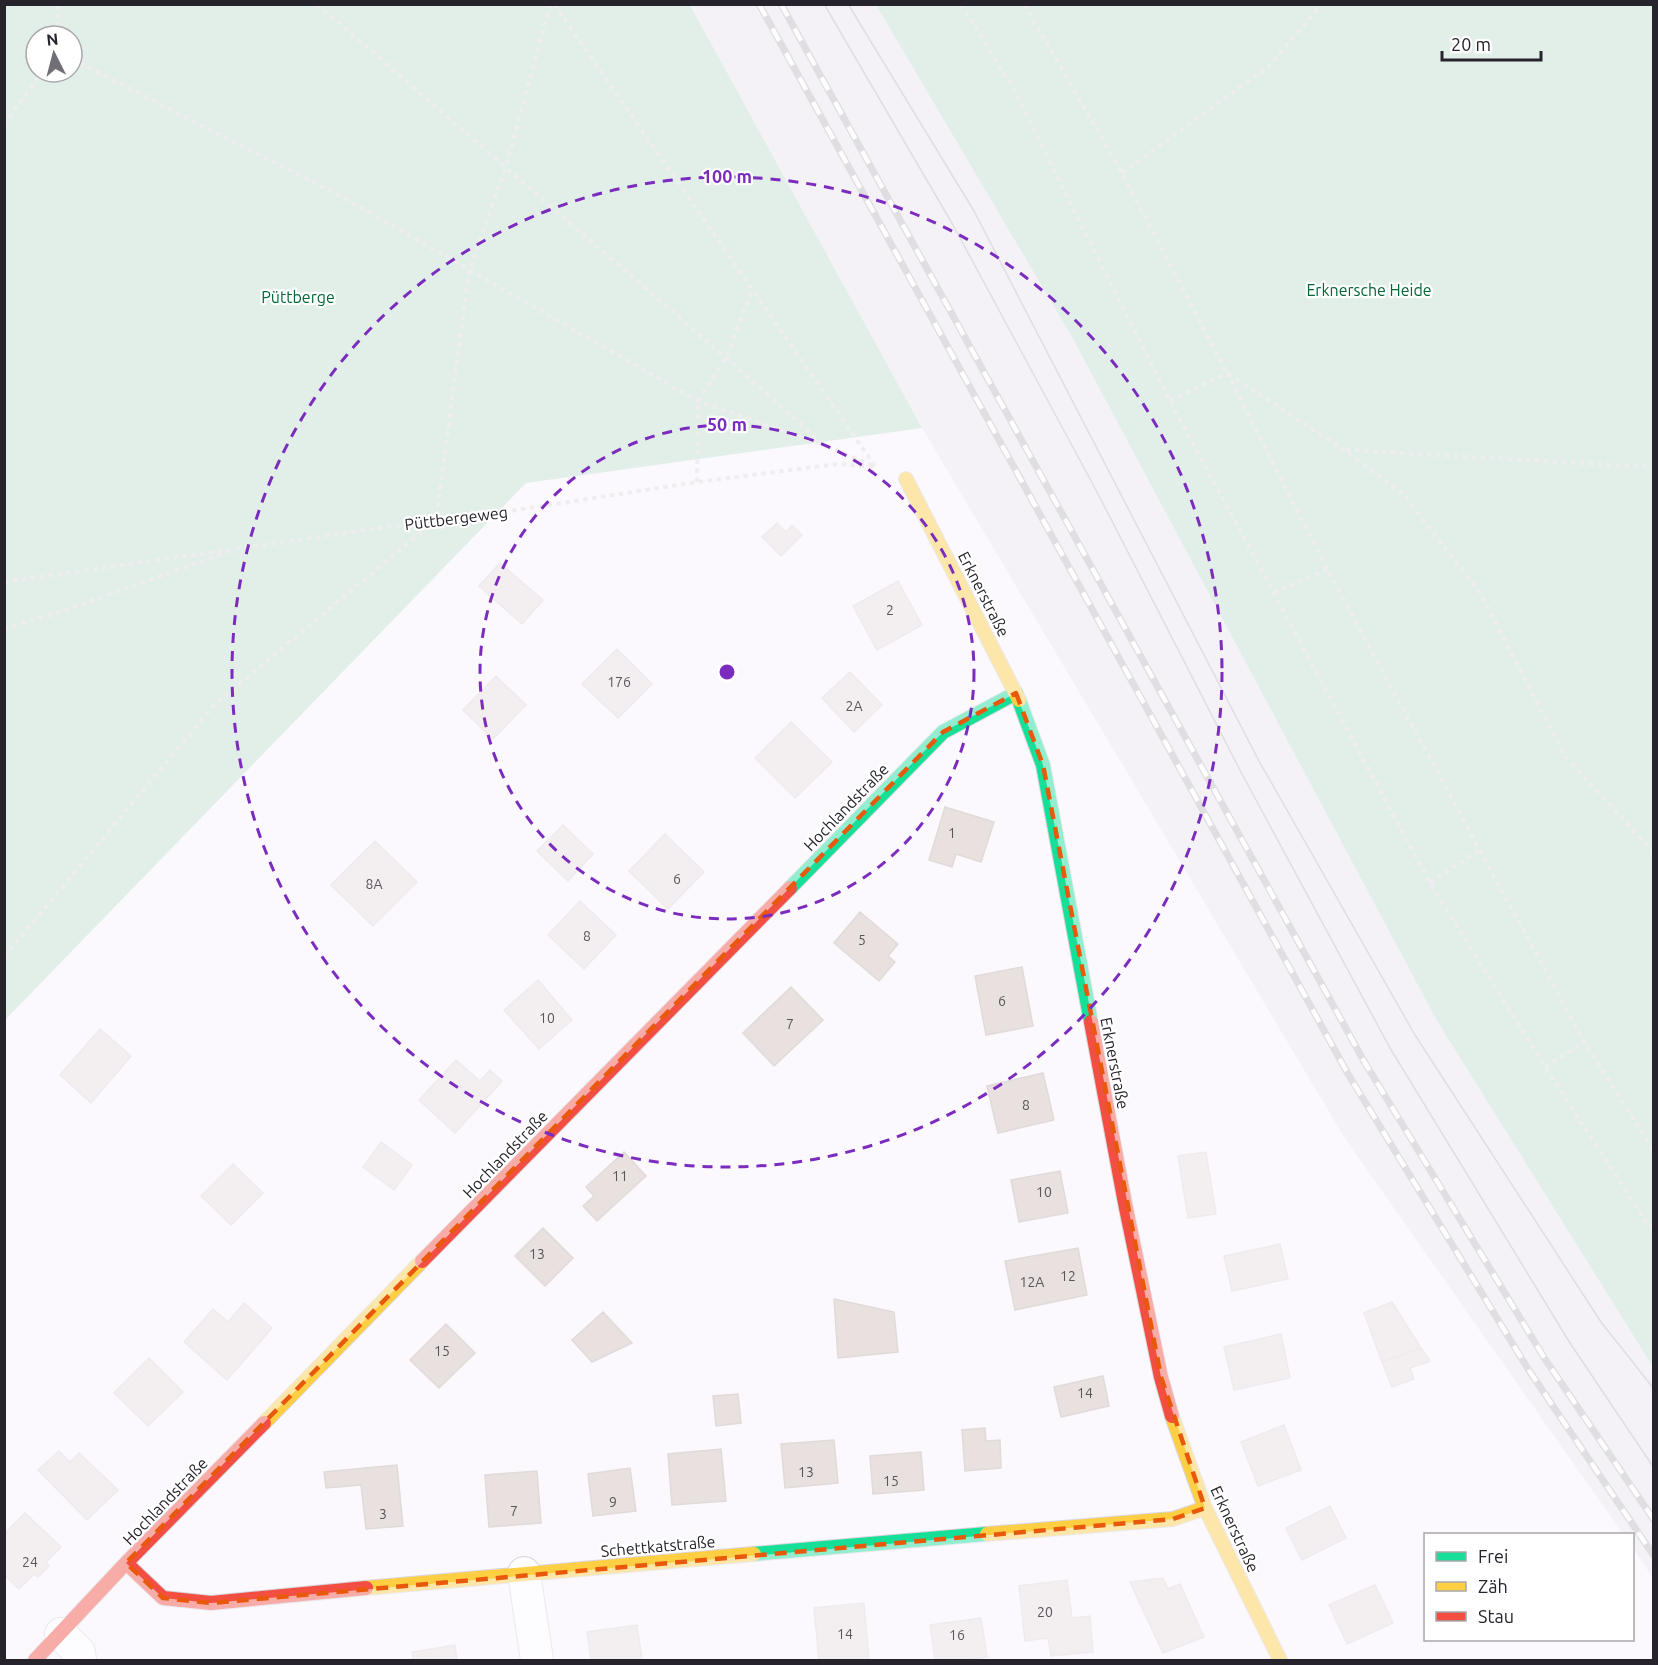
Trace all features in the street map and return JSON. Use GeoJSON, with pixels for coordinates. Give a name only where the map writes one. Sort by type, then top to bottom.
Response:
{"type":"FeatureCollection","features":[{"type":"Feature","properties":{"kind":"street","name":"Erknerstraße"},"geometry":{"type":"LineString","coordinates":[[906,479],[1016,693],[1043,765],[1125,1203],[1161,1377],[1177,1432],[1205,1508],[1280,1660]]}},
{"type":"Feature","properties":{"kind":"street","name":"Hochlandstraße"},"geometry":{"type":"LineString","coordinates":[[35,1660],[126,1563],[943,732],[1016,693]]}},
{"type":"Feature","properties":{"kind":"street","name":"Schettkatstraße"},"geometry":{"type":"LineString","coordinates":[[126,1563],[163,1598],[211,1604],[524,1573],[1173,1519],[1205,1508]]}},
{"type":"Feature","properties":{"kind":"street"},"geometry":{"type":"LineString","coordinates":[[524,1573],[537,1660]]}},
{"type":"Feature","properties":{"kind":"street"},"geometry":{"type":"LineString","coordinates":[[61,1634],[79,1652],[80,1660]]}},
{"type":"Feature","properties":{"kind":"path"},"geometry":{"type":"LineString","coordinates":[[57,24],[58,4]]}},
{"type":"Feature","properties":{"kind":"path"},"geometry":{"type":"LineString","coordinates":[[318,4],[726,357],[824,445]]}},
{"type":"Feature","properties":{"kind":"path"},"geometry":{"type":"LineString","coordinates":[[4,957],[214,705],[436,520],[469,271],[506,166],[552,4]]}},
{"type":"Feature","properties":{"kind":"path"},"geometry":{"type":"LineString","coordinates":[[552,4],[876,466]]}},
{"type":"Feature","properties":{"kind":"path"},"geometry":{"type":"LineString","coordinates":[[962,4],[1011,84],[1170,400],[1430,883],[1545,1067],[1648,1225],[1653,1228]]}},
{"type":"Feature","properties":{"kind":"path"},"geometry":{"type":"LineString","coordinates":[[1024,4],[1122,173],[1327,569],[1584,1042],[1653,1151]]}},
{"type":"Feature","properties":{"kind":"path"},"geometry":{"type":"LineString","coordinates":[[1122,173],[1268,67],[1322,4]]}},
{"type":"Feature","properties":{"kind":"path"},"geometry":{"type":"LineString","coordinates":[[84,65],[346,199],[699,401],[876,466]]}},
{"type":"Feature","properties":{"kind":"path"},"geometry":{"type":"LineString","coordinates":[[4,125],[33,84]]}},
{"type":"Feature","properties":{"kind":"path"},"geometry":{"type":"LineString","coordinates":[[697,482],[699,401],[726,357],[753,288]]}},
{"type":"Feature","properties":{"kind":"path"},"geometry":{"type":"LineString","coordinates":[[1170,400],[1227,373]]}},
{"type":"Feature","properties":{"kind":"path"},"geometry":{"type":"LineString","coordinates":[[1227,373],[1344,450],[1404,495],[1480,593],[1565,756],[1653,853]]}},
{"type":"Feature","properties":{"kind":"path"},"geometry":{"type":"LineString","coordinates":[[1344,450],[1653,467]]}},
{"type":"Feature","properties":{"kind":"path","name":"Püttbergeweg"},"geometry":{"type":"LineString","coordinates":[[4,582],[697,482],[838,464],[876,466],[906,479]]}},
{"type":"Feature","properties":{"kind":"path"},"geometry":{"type":"LineString","coordinates":[[4,628],[57,613],[238,548]]}},
{"type":"Feature","properties":{"kind":"path"},"geometry":{"type":"LineString","coordinates":[[1274,593],[1327,569]]}},
{"type":"Feature","properties":{"kind":"path"},"geometry":{"type":"LineString","coordinates":[[1430,883],[1479,850]]}},
{"type":"Feature","properties":{"kind":"path"},"geometry":{"type":"LineString","coordinates":[[1545,1067],[1584,1042]]}},
{"type":"Feature","properties":{"kind":"highlighted area"},"geometry":{"type":"Polygon","coordinates":[[[1016,693],[1043,765],[1161,1377],[1205,1508],[1173,1519],[211,1603],[163,1598],[126,1563],[943,732],[1016,693]]]}},
{"type":"Feature","properties":{"kind":"shaded area"},"geometry":{"type":"Polygon","coordinates":[[[690,5],[876,5],[1073,339],[1437,1021],[1653,1367],[1653,1578],[1634,1550],[1634,1533],[1622,1533],[1344,1137],[922,428],[690,5]]]}},
{"type":"Feature","properties":{"kind":"green space","name":"Püttberge"},"geometry":{"type":"Polygon","coordinates":[[[5,4],[690,5],[922,428],[526,483],[5,1020],[5,4]]]}},
{"type":"Feature","properties":{"kind":"green space","name":"Erknersche Heide"},"geometry":{"type":"Polygon","coordinates":[[[876,5],[1653,5],[1653,1367],[1437,1021],[1073,339],[876,5]]]}},
{"type":"Feature","properties":{"kind":"building"},"geometry":{"type":"Polygon","coordinates":[[[777,523],[786,532],[792,525],[802,535],[781,556],[762,537],[777,523]]]}},
{"type":"Feature","properties":{"kind":"building"},"geometry":{"type":"Polygon","coordinates":[[[500,563],[543,600],[522,624],[479,586],[500,563]]]}},
{"type":"Feature","properties":{"kind":"building"},"geometry":{"type":"Polygon","coordinates":[[[898,581],[922,625],[877,650],[853,606],[898,581]]]}},
{"type":"Feature","properties":{"kind":"building"},"geometry":{"type":"Polygon","coordinates":[[[617,649],[652,684],[618,718],[582,684],[617,649]]]}},
{"type":"Feature","properties":{"kind":"building"},"geometry":{"type":"Polygon","coordinates":[[[850,672],[882,705],[854,732],[822,698],[850,672]]]}},
{"type":"Feature","properties":{"kind":"building"},"geometry":{"type":"Polygon","coordinates":[[[496,676],[526,705],[493,739],[463,710],[496,676]]]}},
{"type":"Feature","properties":{"kind":"building"},"geometry":{"type":"Polygon","coordinates":[[[791,722],[832,762],[795,798],[755,758],[791,722]]]}},
{"type":"Feature","properties":{"kind":"building"},"geometry":{"type":"Polygon","coordinates":[[[945,807],[994,822],[981,862],[956,854],[952,867],[929,860],[945,807]]]}},
{"type":"Feature","properties":{"kind":"building"},"geometry":{"type":"Polygon","coordinates":[[[563,825],[593,854],[568,881],[537,851],[563,825]]]}},
{"type":"Feature","properties":{"kind":"building"},"geometry":{"type":"Polygon","coordinates":[[[665,834],[704,872],[668,909],[629,871],[665,834]]]}},
{"type":"Feature","properties":{"kind":"building"},"geometry":{"type":"Polygon","coordinates":[[[375,841],[417,882],[373,926],[331,885],[375,841]]]}},
{"type":"Feature","properties":{"kind":"building"},"geometry":{"type":"Polygon","coordinates":[[[580,901],[616,935],[584,969],[548,935],[580,901]]]}},
{"type":"Feature","properties":{"kind":"building"},"geometry":{"type":"Polygon","coordinates":[[[860,912],[898,944],[888,956],[895,962],[879,981],[834,943],[860,912]]]}},
{"type":"Feature","properties":{"kind":"building"},"geometry":{"type":"Polygon","coordinates":[[[1022,967],[1033,1026],[986,1035],[975,976],[1022,967]]]}},
{"type":"Feature","properties":{"kind":"building"},"geometry":{"type":"Polygon","coordinates":[[[538,980],[572,1020],[539,1049],[504,1010],[538,980]]]}},
{"type":"Feature","properties":{"kind":"building"},"geometry":{"type":"Polygon","coordinates":[[[791,987],[823,1020],[774,1066],[743,1033],[791,987]]]}},
{"type":"Feature","properties":{"kind":"building"},"geometry":{"type":"Polygon","coordinates":[[[100,1029],[131,1056],[91,1103],[60,1075],[100,1029]]]}},
{"type":"Feature","properties":{"kind":"building"},"geometry":{"type":"Polygon","coordinates":[[[456,1060],[480,1081],[490,1070],[502,1081],[455,1133],[419,1100],[456,1060]]]}},
{"type":"Feature","properties":{"kind":"building"},"geometry":{"type":"Polygon","coordinates":[[[1043,1073],[1054,1120],[998,1133],[987,1086],[1043,1073]]]}},
{"type":"Feature","properties":{"kind":"building"},"geometry":{"type":"Polygon","coordinates":[[[381,1142],[412,1165],[394,1190],[363,1167],[381,1142]]]}},
{"type":"Feature","properties":{"kind":"building"},"geometry":{"type":"Polygon","coordinates":[[[624,1152],[646,1176],[597,1221],[583,1206],[594,1196],[586,1187],[624,1152]]]}},
{"type":"Feature","properties":{"kind":"building"},"geometry":{"type":"Polygon","coordinates":[[[1206,1152],[1216,1214],[1188,1218],[1178,1156],[1206,1152]]]}},
{"type":"Feature","properties":{"kind":"building"},"geometry":{"type":"Polygon","coordinates":[[[233,1164],[263,1193],[231,1225],[201,1196],[233,1164]]]}},
{"type":"Feature","properties":{"kind":"building"},"geometry":{"type":"Polygon","coordinates":[[[1060,1171],[1068,1213],[1019,1222],[1011,1180],[1060,1171]]]}},
{"type":"Feature","properties":{"kind":"building"},"geometry":{"type":"Polygon","coordinates":[[[543,1228],[573,1258],[545,1286],[515,1256],[543,1228]]]}},
{"type":"Feature","properties":{"kind":"building"},"geometry":{"type":"Polygon","coordinates":[[[1280,1244],[1288,1279],[1232,1291],[1224,1256],[1280,1244]]]}},
{"type":"Feature","properties":{"kind":"building"},"geometry":{"type":"Polygon","coordinates":[[[1078,1248],[1087,1295],[1015,1310],[1005,1261],[1078,1248]]]}},
{"type":"Feature","properties":{"kind":"building"},"geometry":{"type":"Polygon","coordinates":[[[834,1299],[894,1312],[898,1352],[838,1358],[834,1299]]]}},
{"type":"Feature","properties":{"kind":"building"},"geometry":{"type":"Polygon","coordinates":[[[1392,1302],[1421,1348],[1382,1362],[1364,1313],[1392,1302]]]}},
{"type":"Feature","properties":{"kind":"building"},"geometry":{"type":"Polygon","coordinates":[[[244,1303],[272,1328],[227,1380],[184,1342],[213,1309],[228,1322],[244,1303]]]}},
{"type":"Feature","properties":{"kind":"building"},"geometry":{"type":"Polygon","coordinates":[[[603,1312],[632,1343],[592,1362],[572,1340],[603,1312]]]}},
{"type":"Feature","properties":{"kind":"building"},"geometry":{"type":"Polygon","coordinates":[[[446,1324],[475,1353],[439,1388],[410,1360],[446,1324]]]}},
{"type":"Feature","properties":{"kind":"building"},"geometry":{"type":"Polygon","coordinates":[[[1281,1334],[1290,1378],[1234,1390],[1224,1347],[1281,1334]]]}},
{"type":"Feature","properties":{"kind":"building"},"geometry":{"type":"Polygon","coordinates":[[[1421,1348],[1430,1361],[1410,1368],[1414,1379],[1392,1387],[1382,1362],[1421,1348]]]}},
{"type":"Feature","properties":{"kind":"building"},"geometry":{"type":"Polygon","coordinates":[[[149,1358],[183,1392],[148,1426],[114,1393],[149,1358]]]}},
{"type":"Feature","properties":{"kind":"building"},"geometry":{"type":"Polygon","coordinates":[[[1103,1376],[1109,1406],[1061,1417],[1054,1387],[1103,1376]]]}},
{"type":"Feature","properties":{"kind":"building"},"geometry":{"type":"Polygon","coordinates":[[[738,1394],[741,1423],[716,1426],[713,1396],[738,1394]]]}},
{"type":"Feature","properties":{"kind":"building"},"geometry":{"type":"Polygon","coordinates":[[[1284,1425],[1301,1470],[1258,1486],[1241,1442],[1284,1425]]]}},
{"type":"Feature","properties":{"kind":"building"},"geometry":{"type":"Polygon","coordinates":[[[985,1428],[986,1441],[1000,1440],[1001,1468],[965,1471],[962,1430],[985,1428]]]}},
{"type":"Feature","properties":{"kind":"building"},"geometry":{"type":"Polygon","coordinates":[[[834,1440],[838,1483],[785,1488],[781,1444],[834,1440]]]}},
{"type":"Feature","properties":{"kind":"building"},"geometry":{"type":"Polygon","coordinates":[[[721,1449],[726,1501],[672,1505],[668,1454],[721,1449]]]}},
{"type":"Feature","properties":{"kind":"building"},"geometry":{"type":"Polygon","coordinates":[[[59,1451],[70,1462],[79,1453],[118,1490],[87,1520],[38,1470],[59,1451]]]}},
{"type":"Feature","properties":{"kind":"building"},"geometry":{"type":"Polygon","coordinates":[[[921,1452],[924,1490],[873,1494],[870,1456],[921,1452]]]}},
{"type":"Feature","properties":{"kind":"building"},"geometry":{"type":"Polygon","coordinates":[[[397,1465],[403,1526],[366,1529],[361,1485],[326,1488],[324,1472],[397,1465]]]}},
{"type":"Feature","properties":{"kind":"building"},"geometry":{"type":"Polygon","coordinates":[[[630,1468],[636,1511],[593,1516],[588,1474],[630,1468]]]}},
{"type":"Feature","properties":{"kind":"building"},"geometry":{"type":"Polygon","coordinates":[[[537,1471],[541,1523],[489,1527],[485,1475],[537,1471]]]}},
{"type":"Feature","properties":{"kind":"building"},"geometry":{"type":"Polygon","coordinates":[[[1330,1506],[1346,1538],[1302,1560],[1286,1528],[1330,1506]]]}},
{"type":"Feature","properties":{"kind":"building"},"geometry":{"type":"Polygon","coordinates":[[[25,1513],[61,1547],[46,1562],[49,1566],[38,1577],[34,1574],[19,1589],[4,1575],[4,1534],[25,1513]]]}},
{"type":"Feature","properties":{"kind":"building"},"geometry":{"type":"Polygon","coordinates":[[[1163,1578],[1168,1589],[1180,1584],[1204,1637],[1163,1653],[1130,1582],[1163,1578]]]}},
{"type":"Feature","properties":{"kind":"building"},"geometry":{"type":"Polygon","coordinates":[[[1067,1580],[1072,1618],[1090,1616],[1093,1652],[1051,1656],[1048,1638],[1025,1641],[1019,1586],[1067,1580]]]}},
{"type":"Feature","properties":{"kind":"building"},"geometry":{"type":"Polygon","coordinates":[[[1375,1585],[1393,1623],[1347,1644],[1329,1605],[1375,1585]]]}},
{"type":"Feature","properties":{"kind":"building"},"geometry":{"type":"Polygon","coordinates":[[[864,1603],[869,1660],[819,1660],[814,1608],[864,1603]]]}},
{"type":"Feature","properties":{"kind":"building"},"geometry":{"type":"Polygon","coordinates":[[[981,1618],[987,1657],[935,1660],[930,1625],[981,1618]]]}},
{"type":"Feature","properties":{"kind":"building"},"geometry":{"type":"Polygon","coordinates":[[[637,1625],[642,1660],[591,1660],[587,1632],[637,1625]]]}},
{"type":"Feature","properties":{"kind":"building"},"geometry":{"type":"Polygon","coordinates":[[[455,1645],[457,1660],[413,1660],[412,1652],[455,1645]]]}},
{"type":"Feature","properties":{"kind":"tram line"},"geometry":{"type":"LineString","coordinates":[[824,4],[953,225],[1096,490],[1242,774],[1390,1048],[1570,1343],[1654,1468]]}},
{"type":"Feature","properties":{"kind":"tram line"},"geometry":{"type":"LineString","coordinates":[[848,4],[974,211],[1259,761],[1415,1035],[1601,1322],[1654,1389]]}},
{"type":"Feature","properties":{"kind":"railway"},"geometry":{"type":"LineString","coordinates":[[759,4],[1348,1074],[1528,1369],[1654,1556]]}},
{"type":"Feature","properties":{"kind":"railway"},"geometry":{"type":"LineString","coordinates":[[781,4],[1365,1063],[1545,1359],[1654,1520]]}},
{"type":"Feature","properties":{"kind":"traffic: fast"},"geometry":{"type":"LineString","coordinates":[[790,888],[943,732],[1016,693]]}},
{"type":"Feature","properties":{"kind":"traffic: fast"},"geometry":{"type":"LineString","coordinates":[[1019,700],[1043,765],[1091,1022]]}},
{"type":"Feature","properties":{"kind":"traffic: fast"},"geometry":{"type":"LineString","coordinates":[[754,1554],[987,1534]]}},
{"type":"Feature","properties":{"kind":"traffic: slow"},"geometry":{"type":"LineString","coordinates":[[906,479],[1019,700]]}},
{"type":"Feature","properties":{"kind":"traffic: slow"},"geometry":{"type":"LineString","coordinates":[[264,1423],[422,1261]]}},
{"type":"Feature","properties":{"kind":"traffic: slow"},"geometry":{"type":"LineString","coordinates":[[1172,1416],[1205,1508],[1280,1660]]}},
{"type":"Feature","properties":{"kind":"traffic: slow"},"geometry":{"type":"LineString","coordinates":[[987,1534],[1173,1519],[1205,1508]]}},
{"type":"Feature","properties":{"kind":"traffic: slow"},"geometry":{"type":"LineString","coordinates":[[366,1588],[754,1554]]}},
{"type":"Feature","properties":{"kind":"traffic: jam"},"geometry":{"type":"LineString","coordinates":[[422,1261],[790,888]]}},
{"type":"Feature","properties":{"kind":"traffic: jam"},"geometry":{"type":"LineString","coordinates":[[1091,1022],[1125,1203],[1161,1377],[1172,1416]]}},
{"type":"Feature","properties":{"kind":"traffic: jam"},"geometry":{"type":"LineString","coordinates":[[35,1660],[126,1563],[264,1423]]}},
{"type":"Feature","properties":{"kind":"traffic: jam"},"geometry":{"type":"LineString","coordinates":[[126,1563],[163,1598],[211,1603],[366,1588]]}}]}
